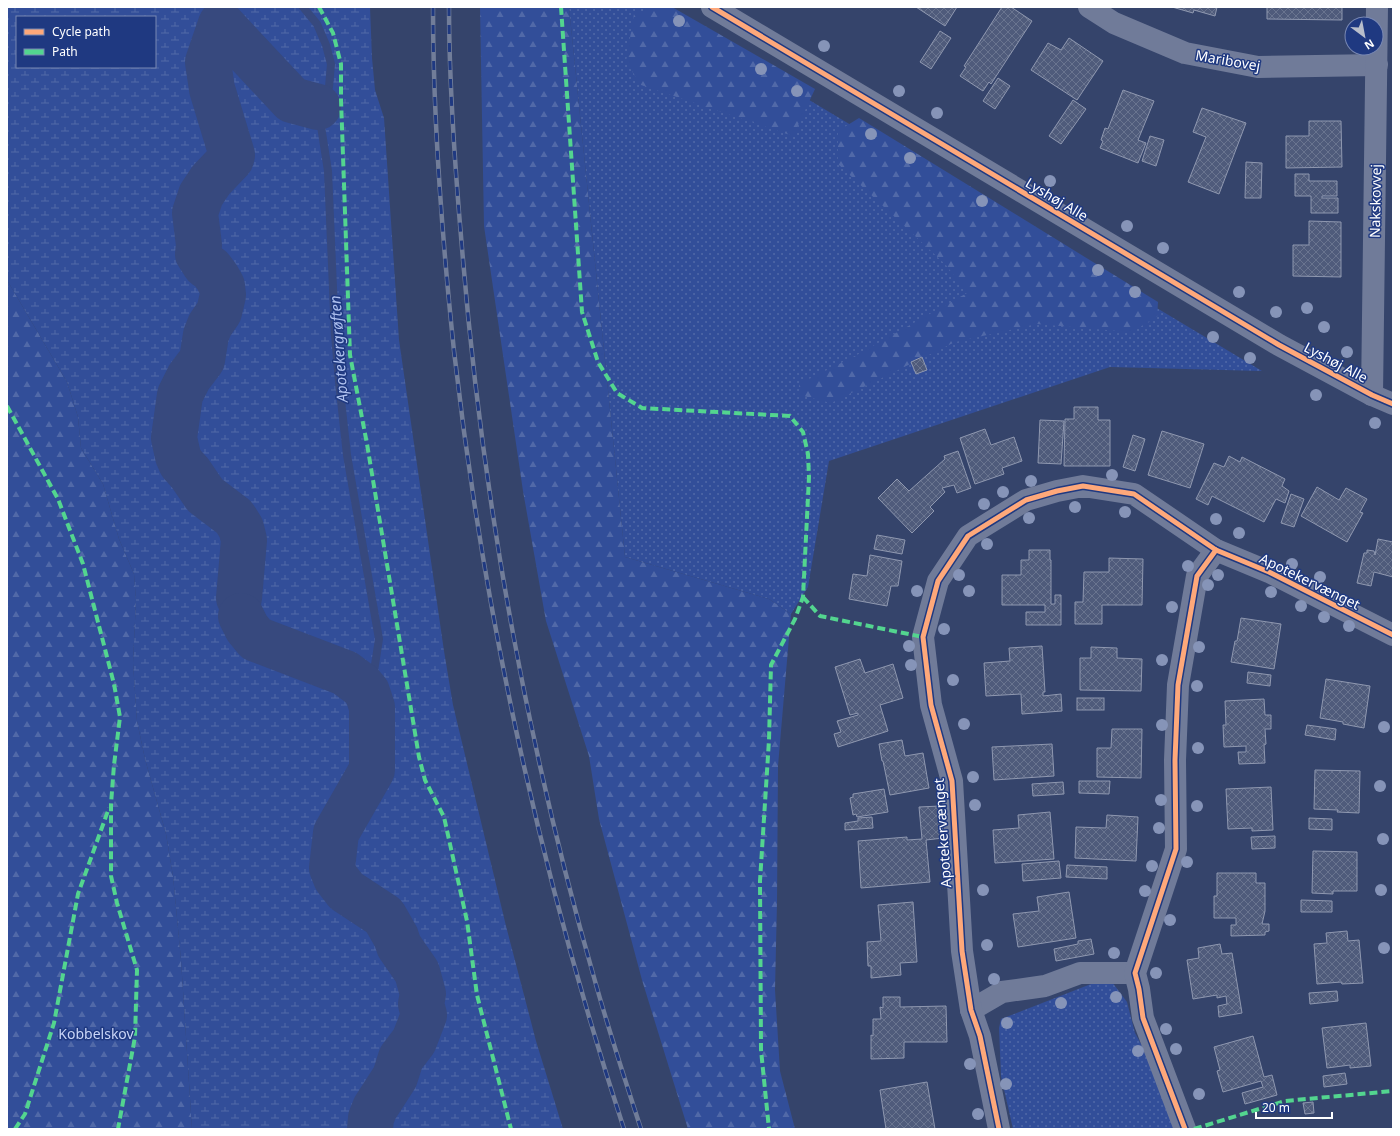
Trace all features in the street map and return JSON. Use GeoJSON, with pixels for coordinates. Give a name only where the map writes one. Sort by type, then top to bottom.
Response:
{"type":"FeatureCollection","features":[{"type":"Feature","properties":{"kind":"street","name":"Lyshøj Alle"},"geometry":{"type":"LineString","coordinates":[[712,7],[1273,341],[1372,395],[1393,404]]}},
{"type":"Feature","properties":{"kind":"street","name":"Maribovej"},"geometry":{"type":"LineString","coordinates":[[1089,7],[1114,23],[1185,53],[1258,67],[1377,65]]}},
{"type":"Feature","properties":{"kind":"street","name":"Nakskovvej"},"geometry":{"type":"LineString","coordinates":[[1372,395],[1377,7]]}},
{"type":"Feature","properties":{"kind":"street","name":"Apotekervænget"},"geometry":{"type":"LineString","coordinates":[[999,1129],[980,1036],[971,1010],[962,951],[952,781],[930,705],[923,638],[938,581],[968,536],[1026,500],[1057,491],[1083,486],[1134,494],[1216,550],[1269,572],[1393,635]]}},
{"type":"Feature","properties":{"kind":"street"},"geometry":{"type":"LineString","coordinates":[[1185,1129],[1142,1018],[1139,989],[1135,973],[1176,849],[1175,760],[1178,685],[1197,576],[1216,550]]}},
{"type":"Feature","properties":{"kind":"street"},"geometry":{"type":"LineString","coordinates":[[971,1010],[1002,992],[1044,986],[1080,973],[1135,973]]}},
{"type":"Feature","properties":{"kind":"green space"},"geometry":{"type":"Polygon","coordinates":[[[7,7],[370,7],[375,90],[384,118],[399,340],[453,705],[506,926],[536,1041],[563,1129],[192,1129],[181,960],[173,876],[166,834],[145,759],[137,721],[133,663],[136,600],[134,574],[119,539],[103,484],[81,448],[78,417],[67,382],[7,280],[7,7]]]}},
{"type":"Feature","properties":{"kind":"green space"},"geometry":{"type":"Polygon","coordinates":[[[480,7],[569,7],[625,557],[769,599],[791,614],[778,766],[775,990],[780,1071],[795,1129],[688,1129],[642,980],[599,819],[589,756],[546,621],[523,491],[484,226],[480,7]]]}},
{"type":"Feature","properties":{"kind":"green space"},"geometry":{"type":"Polygon","coordinates":[[[569,7],[654,7],[1262,371],[1110,367],[829,461],[808,587],[791,614],[769,599],[625,557],[569,7]]]}},
{"type":"Feature","properties":{"kind":"green space"},"geometry":{"type":"Polygon","coordinates":[[[656,7],[672,7],[815,89],[793,136],[641,85],[626,62],[634,14],[656,7]]]}},
{"type":"Feature","properties":{"kind":"green space"},"geometry":{"type":"Polygon","coordinates":[[[859,118],[1158,302],[1157,318],[1130,332],[1037,324],[955,342],[831,403],[800,395],[799,384],[855,356],[967,293],[946,265],[838,164],[838,131],[859,118]]]}},
{"type":"Feature","properties":{"kind":"green space","name":"Kobbelskov"},"geometry":{"type":"Polygon","coordinates":[[[7,280],[67,382],[78,417],[81,448],[103,484],[119,539],[134,574],[136,600],[133,663],[137,721],[145,759],[166,834],[173,876],[181,960],[192,1129],[7,1129],[7,280]]]}},
{"type":"Feature","properties":{"kind":"green space"},"geometry":{"type":"Polygon","coordinates":[[[1112,982],[1127,1002],[1135,1033],[1167,1091],[1181,1129],[1013,1129],[1001,1076],[999,1028],[1001,1019],[1091,984],[1112,982]]]}},
{"type":"Feature","properties":{"kind":"building"},"geometry":{"type":"Polygon","coordinates":[[[916,7],[957,7],[945,26],[916,7]]]}},
{"type":"Feature","properties":{"kind":"building"},"geometry":{"type":"Polygon","coordinates":[[[1002,7],[1011,7],[1032,21],[991,84],[989,82],[983,91],[960,76],[966,67],[964,66],[1002,7]]]}},
{"type":"Feature","properties":{"kind":"building"},"geometry":{"type":"Polygon","coordinates":[[[1172,7],[1217,7],[1215,16],[1194,10],[1193,13],[1172,7]]]}},
{"type":"Feature","properties":{"kind":"building"},"geometry":{"type":"Polygon","coordinates":[[[1267,7],[1342,7],[1342,20],[1267,19],[1267,7]]]}},
{"type":"Feature","properties":{"kind":"building"},"geometry":{"type":"Polygon","coordinates":[[[940,31],[951,38],[931,69],[920,62],[940,31]]]}},
{"type":"Feature","properties":{"kind":"building"},"geometry":{"type":"Polygon","coordinates":[[[1069,38],[1103,61],[1077,100],[1031,70],[1048,43],[1061,50],[1069,38]]]}},
{"type":"Feature","properties":{"kind":"building"},"geometry":{"type":"Polygon","coordinates":[[[998,78],[1010,86],[995,109],[983,101],[998,78]]]}},
{"type":"Feature","properties":{"kind":"building"},"geometry":{"type":"Polygon","coordinates":[[[1123,90],[1154,101],[1138,140],[1146,143],[1138,163],[1100,148],[1103,141],[1101,140],[1105,128],[1108,129],[1123,90]]]}},
{"type":"Feature","properties":{"kind":"building"},"geometry":{"type":"Polygon","coordinates":[[[1073,100],[1086,109],[1061,144],[1049,136],[1073,100]]]}},
{"type":"Feature","properties":{"kind":"building"},"geometry":{"type":"Polygon","coordinates":[[[1202,108],[1246,123],[1219,194],[1188,182],[1206,137],[1193,132],[1202,108]]]}},
{"type":"Feature","properties":{"kind":"building"},"geometry":{"type":"Polygon","coordinates":[[[1309,121],[1341,121],[1342,167],[1286,168],[1286,136],[1309,136],[1309,121]]]}},
{"type":"Feature","properties":{"kind":"building"},"geometry":{"type":"Polygon","coordinates":[[[1150,136],[1164,140],[1156,166],[1142,161],[1150,136]]]}},
{"type":"Feature","properties":{"kind":"building"},"geometry":{"type":"Polygon","coordinates":[[[1246,162],[1262,163],[1261,198],[1245,198],[1246,162]]]}},
{"type":"Feature","properties":{"kind":"building"},"geometry":{"type":"Polygon","coordinates":[[[1295,174],[1309,174],[1309,181],[1337,181],[1337,196],[1322,196],[1322,198],[1338,198],[1338,213],[1311,213],[1311,196],[1295,196],[1295,174]]]}},
{"type":"Feature","properties":{"kind":"building"},"geometry":{"type":"Polygon","coordinates":[[[1309,221],[1341,222],[1341,277],[1293,276],[1293,245],[1309,245],[1309,221]]]}},
{"type":"Feature","properties":{"kind":"building"},"geometry":{"type":"Polygon","coordinates":[[[922,357],[927,370],[916,374],[911,362],[922,357]]]}},
{"type":"Feature","properties":{"kind":"building"},"geometry":{"type":"Polygon","coordinates":[[[1074,407],[1098,407],[1098,420],[1110,420],[1110,466],[1064,466],[1065,419],[1074,419],[1074,407]]]}},
{"type":"Feature","properties":{"kind":"building"},"geometry":{"type":"Polygon","coordinates":[[[1040,420],[1064,421],[1061,464],[1038,463],[1040,420]]]}},
{"type":"Feature","properties":{"kind":"building"},"geometry":{"type":"Polygon","coordinates":[[[985,429],[991,445],[1014,437],[1022,461],[1002,468],[1004,474],[975,484],[960,438],[985,429]]]}},
{"type":"Feature","properties":{"kind":"building"},"geometry":{"type":"Polygon","coordinates":[[[1162,431],[1204,444],[1190,488],[1148,475],[1162,431]]]}},
{"type":"Feature","properties":{"kind":"building"},"geometry":{"type":"Polygon","coordinates":[[[1133,435],[1145,439],[1135,471],[1123,467],[1133,435]]]}},
{"type":"Feature","properties":{"kind":"building"},"geometry":{"type":"Polygon","coordinates":[[[958,451],[971,488],[957,493],[954,485],[942,488],[945,492],[930,507],[934,511],[912,533],[878,498],[897,479],[909,491],[945,459],[944,456],[958,451]]]}},
{"type":"Feature","properties":{"kind":"building"},"geometry":{"type":"Polygon","coordinates":[[[1229,456],[1240,462],[1242,457],[1285,479],[1282,486],[1289,491],[1285,503],[1276,499],[1264,522],[1212,496],[1208,505],[1196,499],[1214,463],[1224,467],[1229,456]]]}},
{"type":"Feature","properties":{"kind":"building"},"geometry":{"type":"Polygon","coordinates":[[[1317,487],[1339,500],[1346,488],[1367,499],[1360,512],[1363,513],[1347,542],[1301,516],[1317,487]]]}},
{"type":"Feature","properties":{"kind":"building"},"geometry":{"type":"Polygon","coordinates":[[[1291,494],[1304,499],[1294,527],[1281,523],[1291,494]]]}},
{"type":"Feature","properties":{"kind":"building"},"geometry":{"type":"Polygon","coordinates":[[[877,535],[905,540],[902,554],[874,549],[877,535]]]}},
{"type":"Feature","properties":{"kind":"building"},"geometry":{"type":"Polygon","coordinates":[[[1378,539],[1393,542],[1393,577],[1374,572],[1371,586],[1357,583],[1364,553],[1367,553],[1367,550],[1374,551],[1375,555],[1378,539]]]}},
{"type":"Feature","properties":{"kind":"building"},"geometry":{"type":"Polygon","coordinates":[[[1029,550],[1050,550],[1051,604],[1055,604],[1055,595],[1061,595],[1061,625],[1026,625],[1026,612],[1045,612],[1045,605],[1002,605],[1002,575],[1021,575],[1021,560],[1029,560],[1029,550]]]}},
{"type":"Feature","properties":{"kind":"building"},"geometry":{"type":"Polygon","coordinates":[[[870,555],[902,561],[898,586],[891,586],[887,606],[849,599],[853,574],[867,576],[870,555]]]}},
{"type":"Feature","properties":{"kind":"building"},"geometry":{"type":"Polygon","coordinates":[[[1109,558],[1143,559],[1142,605],[1102,605],[1102,624],[1075,624],[1075,602],[1083,602],[1084,572],[1109,572],[1109,558]]]}},
{"type":"Feature","properties":{"kind":"building"},"geometry":{"type":"Polygon","coordinates":[[[1241,618],[1281,624],[1274,669],[1231,662],[1241,618]]]}},
{"type":"Feature","properties":{"kind":"building"},"geometry":{"type":"Polygon","coordinates":[[[1042,646],[1045,692],[1043,692],[1043,696],[1061,694],[1062,711],[1022,714],[1021,694],[986,696],[984,663],[1010,661],[1009,648],[1042,646]]]}},
{"type":"Feature","properties":{"kind":"building"},"geometry":{"type":"Polygon","coordinates":[[[1091,647],[1117,648],[1117,658],[1142,659],[1141,691],[1080,690],[1080,658],[1091,658],[1091,647]]]}},
{"type":"Feature","properties":{"kind":"building"},"geometry":{"type":"Polygon","coordinates":[[[860,659],[865,673],[893,664],[903,698],[880,705],[888,731],[838,747],[834,734],[841,732],[837,721],[858,715],[858,713],[850,715],[835,667],[860,659]]]}},
{"type":"Feature","properties":{"kind":"building"},"geometry":{"type":"Polygon","coordinates":[[[1248,672],[1271,675],[1270,686],[1247,683],[1248,672]]]}},
{"type":"Feature","properties":{"kind":"building"},"geometry":{"type":"Polygon","coordinates":[[[1326,679],[1370,686],[1364,728],[1320,718],[1326,679]]]}},
{"type":"Feature","properties":{"kind":"building"},"geometry":{"type":"Polygon","coordinates":[[[1077,698],[1104,698],[1104,710],[1077,710],[1077,698]]]}},
{"type":"Feature","properties":{"kind":"building"},"geometry":{"type":"Polygon","coordinates":[[[1264,699],[1265,715],[1271,715],[1271,729],[1265,729],[1265,763],[1239,764],[1238,752],[1246,752],[1246,746],[1224,747],[1223,725],[1226,725],[1225,701],[1264,699]]]}},
{"type":"Feature","properties":{"kind":"building"},"geometry":{"type":"Polygon","coordinates":[[[1307,725],[1336,729],[1335,740],[1305,735],[1307,725]]]}},
{"type":"Feature","properties":{"kind":"building"},"geometry":{"type":"Polygon","coordinates":[[[1112,729],[1142,729],[1141,778],[1097,777],[1097,748],[1111,748],[1112,729]]]}},
{"type":"Feature","properties":{"kind":"building"},"geometry":{"type":"Polygon","coordinates":[[[902,740],[905,756],[923,753],[929,788],[890,795],[879,744],[902,740]]]}},
{"type":"Feature","properties":{"kind":"building"},"geometry":{"type":"Polygon","coordinates":[[[1052,744],[1054,776],[994,780],[992,747],[1052,744]]]}},
{"type":"Feature","properties":{"kind":"building"},"geometry":{"type":"Polygon","coordinates":[[[1315,770],[1360,771],[1359,813],[1314,809],[1315,770]]]}},
{"type":"Feature","properties":{"kind":"building"},"geometry":{"type":"Polygon","coordinates":[[[1079,781],[1110,781],[1109,794],[1079,793],[1079,781]]]}},
{"type":"Feature","properties":{"kind":"building"},"geometry":{"type":"Polygon","coordinates":[[[1063,782],[1064,794],[1033,796],[1032,784],[1063,782]]]}},
{"type":"Feature","properties":{"kind":"building"},"geometry":{"type":"Polygon","coordinates":[[[1271,787],[1273,830],[1252,831],[1252,828],[1228,829],[1226,789],[1271,787]]]}},
{"type":"Feature","properties":{"kind":"building"},"geometry":{"type":"Polygon","coordinates":[[[884,789],[888,812],[857,817],[856,814],[853,815],[850,798],[853,797],[853,794],[884,789]]]}},
{"type":"Feature","properties":{"kind":"building"},"geometry":{"type":"Polygon","coordinates":[[[940,806],[943,838],[926,840],[930,882],[861,888],[858,841],[907,837],[907,840],[922,839],[919,807],[940,806]]]}},
{"type":"Feature","properties":{"kind":"building"},"geometry":{"type":"Polygon","coordinates":[[[1050,812],[1054,859],[995,863],[993,830],[1019,828],[1018,815],[1050,812]]]}},
{"type":"Feature","properties":{"kind":"building"},"geometry":{"type":"Polygon","coordinates":[[[1107,815],[1138,817],[1136,861],[1075,858],[1076,827],[1106,828],[1107,815]]]}},
{"type":"Feature","properties":{"kind":"building"},"geometry":{"type":"Polygon","coordinates":[[[872,817],[873,828],[845,830],[845,823],[858,821],[858,818],[872,817]]]}},
{"type":"Feature","properties":{"kind":"building"},"geometry":{"type":"Polygon","coordinates":[[[1309,818],[1332,819],[1332,830],[1309,829],[1309,818]]]}},
{"type":"Feature","properties":{"kind":"building"},"geometry":{"type":"Polygon","coordinates":[[[1275,836],[1275,848],[1252,849],[1251,837],[1275,836]]]}},
{"type":"Feature","properties":{"kind":"building"},"geometry":{"type":"Polygon","coordinates":[[[1313,851],[1357,852],[1357,891],[1333,891],[1333,894],[1312,893],[1313,851]]]}},
{"type":"Feature","properties":{"kind":"building"},"geometry":{"type":"Polygon","coordinates":[[[1059,861],[1061,878],[1023,881],[1022,864],[1059,861]]]}},
{"type":"Feature","properties":{"kind":"building"},"geometry":{"type":"Polygon","coordinates":[[[1067,865],[1107,867],[1107,879],[1066,877],[1067,865]]]}},
{"type":"Feature","properties":{"kind":"building"},"geometry":{"type":"Polygon","coordinates":[[[1217,873],[1256,873],[1256,883],[1265,883],[1265,911],[1262,924],[1269,924],[1269,931],[1265,932],[1265,935],[1231,936],[1231,925],[1236,925],[1236,918],[1214,918],[1214,896],[1217,896],[1217,873]]]}},
{"type":"Feature","properties":{"kind":"building"},"geometry":{"type":"Polygon","coordinates":[[[1069,892],[1076,938],[1018,947],[1013,914],[1039,911],[1037,897],[1069,892]]]}},
{"type":"Feature","properties":{"kind":"building"},"geometry":{"type":"Polygon","coordinates":[[[1301,900],[1332,901],[1332,912],[1301,912],[1301,900]]]}},
{"type":"Feature","properties":{"kind":"building"},"geometry":{"type":"Polygon","coordinates":[[[913,902],[917,962],[900,963],[901,975],[871,978],[871,966],[868,966],[867,942],[881,941],[878,905],[913,902]]]}},
{"type":"Feature","properties":{"kind":"building"},"geometry":{"type":"Polygon","coordinates":[[[1347,931],[1348,941],[1359,940],[1363,983],[1342,984],[1341,982],[1317,984],[1314,944],[1327,943],[1326,933],[1347,931]]]}},
{"type":"Feature","properties":{"kind":"building"},"geometry":{"type":"Polygon","coordinates":[[[1091,939],[1094,954],[1056,961],[1054,949],[1078,944],[1078,941],[1091,939]]]}},
{"type":"Feature","properties":{"kind":"building"},"geometry":{"type":"Polygon","coordinates":[[[1220,944],[1222,954],[1232,953],[1242,1013],[1219,1017],[1218,1006],[1227,1004],[1226,996],[1217,998],[1217,995],[1193,999],[1187,960],[1199,958],[1198,948],[1220,944]]]}},
{"type":"Feature","properties":{"kind":"building"},"geometry":{"type":"Polygon","coordinates":[[[1337,991],[1338,1001],[1310,1004],[1309,993],[1337,991]]]}},
{"type":"Feature","properties":{"kind":"building"},"geometry":{"type":"Polygon","coordinates":[[[883,997],[900,997],[900,1007],[946,1006],[947,1042],[904,1042],[904,1058],[871,1059],[873,1019],[881,1019],[880,1007],[883,1008],[883,997]]]}},
{"type":"Feature","properties":{"kind":"building"},"geometry":{"type":"Polygon","coordinates":[[[1366,1023],[1371,1066],[1350,1068],[1350,1065],[1327,1068],[1322,1028],[1366,1023]]]}},
{"type":"Feature","properties":{"kind":"building"},"geometry":{"type":"Polygon","coordinates":[[[1253,1036],[1264,1077],[1272,1075],[1277,1095],[1245,1104],[1242,1093],[1263,1087],[1261,1081],[1223,1092],[1217,1071],[1220,1070],[1214,1047],[1253,1036]]]}},
{"type":"Feature","properties":{"kind":"building"},"geometry":{"type":"Polygon","coordinates":[[[1345,1073],[1347,1084],[1324,1087],[1323,1076],[1345,1073]]]}},
{"type":"Feature","properties":{"kind":"building"},"geometry":{"type":"Polygon","coordinates":[[[927,1082],[935,1129],[886,1129],[880,1090],[927,1082]]]}},
{"type":"Feature","properties":{"kind":"building"},"geometry":{"type":"Polygon","coordinates":[[[1313,1102],[1314,1113],[1305,1114],[1303,1103],[1313,1102]]]}},
{"type":"Feature","properties":{"kind":"waterway","name":"Apotekergrøften"},"geometry":{"type":"LineString","coordinates":[[303,7],[317,24],[326,45],[331,64],[329,87],[318,107],[328,171],[335,335],[347,455],[379,639],[370,697]]}},
{"type":"Feature","properties":{"kind":"waterway"},"geometry":{"type":"LineString","coordinates":[[239,598],[244,540],[241,528],[234,517],[205,495],[181,463],[174,438],[180,395],[189,377],[202,360],[206,335],[210,325],[219,312],[223,295],[222,286],[217,277],[211,269],[205,265],[198,254],[199,245],[195,213],[201,195],[211,180],[231,159],[232,155],[212,89],[208,62],[221,24],[292,100],[318,107]]}},
{"type":"Feature","properties":{"kind":"waterway"},"geometry":{"type":"LineString","coordinates":[[241,616],[247,628],[256,639],[345,673],[361,685],[367,692],[372,707],[372,770],[336,833],[332,868],[336,878],[346,891],[384,916],[396,937],[399,946],[417,972],[423,994],[421,1004],[424,1015],[414,1041],[401,1058],[395,1077],[375,1108],[371,1118],[370,1129]]}},
{"type":"Feature","properties":{"kind":"railway"},"geometry":{"type":"LineString","coordinates":[[433,7],[436,136],[446,265],[454,351],[482,548],[499,646],[519,744],[542,841],[594,1034],[624,1129]]}},
{"type":"Feature","properties":{"kind":"railway"},"geometry":{"type":"LineString","coordinates":[[449,7],[451,97],[455,158],[471,341],[482,434],[510,618],[548,801],[570,891],[606,1018],[641,1129]]}},
{"type":"Feature","properties":{"kind":"marked path"},"geometry":{"type":"LineString","coordinates":[[319,7],[333,33],[341,64],[350,355],[367,444],[419,757],[425,780],[444,817],[467,921],[477,995],[511,1129]]}},
{"type":"Feature","properties":{"kind":"marked path"},"geometry":{"type":"LineString","coordinates":[[561,7],[582,312],[598,362],[617,393],[642,408],[790,416],[803,432],[808,454],[809,477],[803,597],[795,619],[771,665],[769,740],[760,881],[761,1050],[769,1129]]}},
{"type":"Feature","properties":{"kind":"marked path"},"geometry":{"type":"LineString","coordinates":[[7,406],[58,499],[83,564],[114,684],[120,717],[111,804],[111,876],[117,903],[137,970],[135,1037],[118,1129]]}},
{"type":"Feature","properties":{"kind":"marked path"},"geometry":{"type":"LineString","coordinates":[[803,597],[820,616],[923,637]]}},
{"type":"Feature","properties":{"kind":"marked path"},"geometry":{"type":"LineString","coordinates":[[15,1129],[25,1114],[54,1023],[78,894],[109,808]]}},
{"type":"Feature","properties":{"kind":"marked path"},"geometry":{"type":"LineString","coordinates":[[1194,1129],[1285,1101],[1393,1091]]}},
{"type":"Feature","properties":{"kind":"cycle path"},"geometry":{"type":"LineString","coordinates":[[712,7],[1279,345],[1372,395],[1393,404]]}},
{"type":"Feature","properties":{"kind":"cycle path"},"geometry":{"type":"LineString","coordinates":[[999,1129],[980,1036],[971,1010],[962,951],[952,781],[931,705],[923,637],[938,581],[968,536],[1026,500],[1057,491],[1083,486],[1134,494],[1216,550],[1269,572],[1393,635]]}},
{"type":"Feature","properties":{"kind":"cycle path"},"geometry":{"type":"LineString","coordinates":[[1185,1129],[1143,1018],[1135,973],[1176,849],[1175,760],[1178,685],[1197,576],[1216,550]]}}]}
